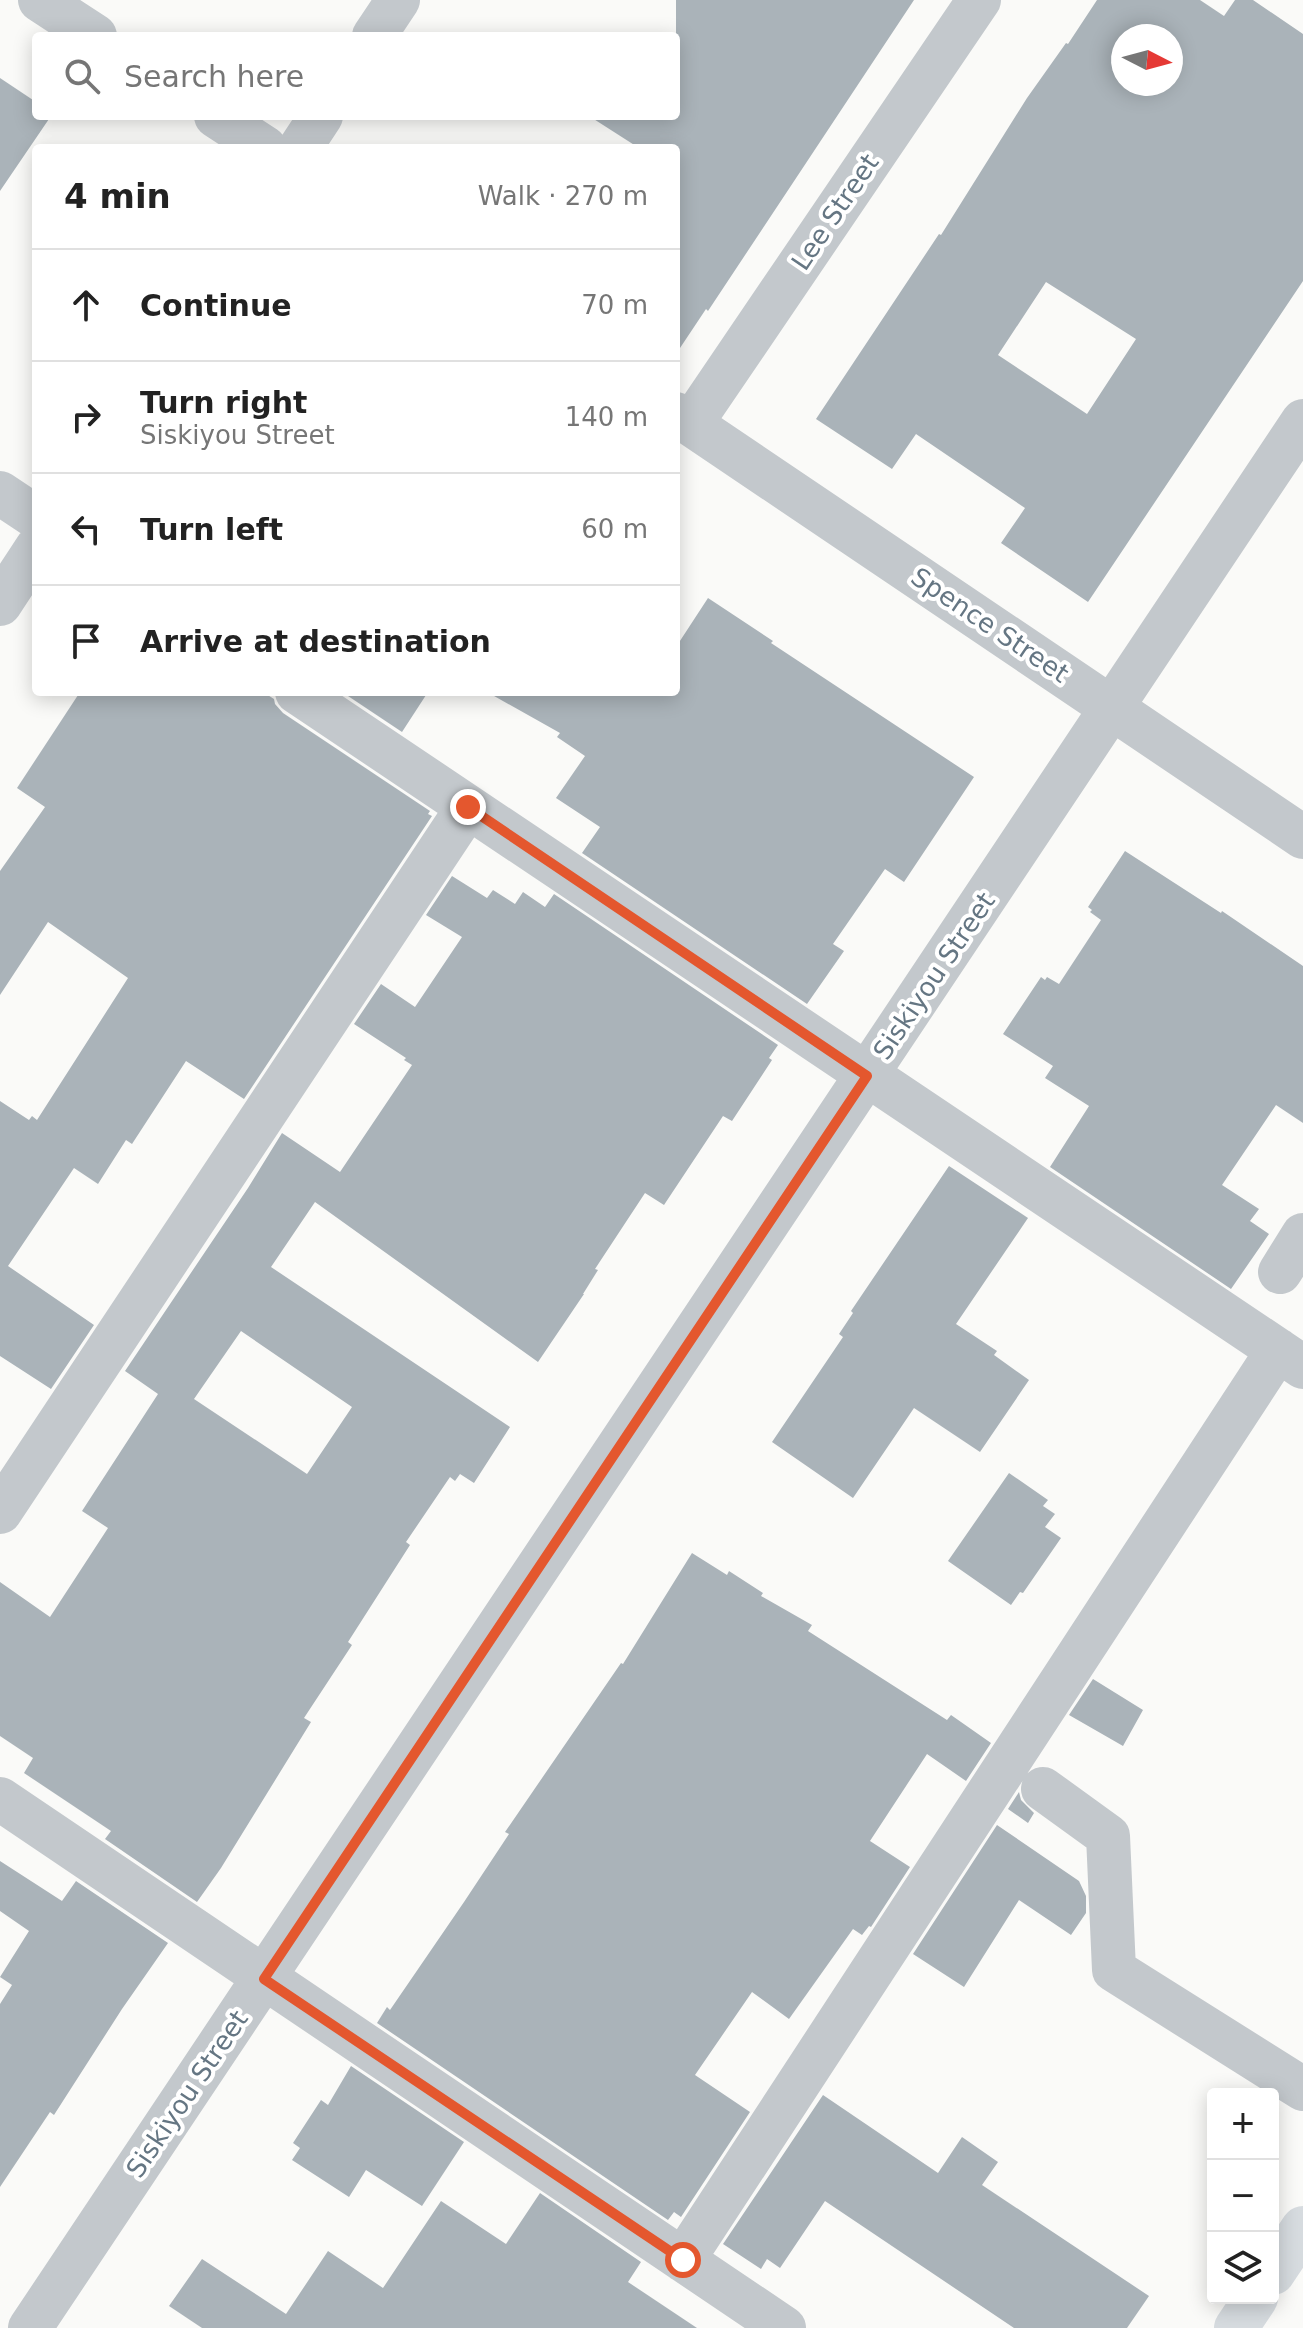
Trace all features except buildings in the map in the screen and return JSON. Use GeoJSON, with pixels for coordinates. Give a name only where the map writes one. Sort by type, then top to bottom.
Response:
{"type":"FeatureCollection","features":[{"type":"Feature","properties":{"kind":"main road"},"geometry":{"type":"LineString","coordinates":[[1279,2264],[1303,2228]]}},
{"type":"Feature","properties":{"kind":"main road"},"geometry":{"type":"LineString","coordinates":[[1236,2328],[1252,2304]]}},
{"type":"Feature","properties":{"kind":"street"},"geometry":{"type":"LineString","coordinates":[[40,0],[89,32]]}},
{"type":"Feature","properties":{"kind":"street"},"geometry":{"type":"LineString","coordinates":[[377,32],[398,0]]}},
{"type":"Feature","properties":{"kind":"street","name":"Lee Street"},"geometry":{"type":"LineString","coordinates":[[684,419],[979,0]]}},
{"type":"Feature","properties":{"kind":"street"},"geometry":{"type":"LineString","coordinates":[[222,120],[259,144]]}},
{"type":"Feature","properties":{"kind":"street"},"geometry":{"type":"LineString","coordinates":[[303,144],[318,120]]}},
{"type":"Feature","properties":{"kind":"street","name":"Spence Street"},"geometry":{"type":"LineString","coordinates":[[684,419],[1303,837]]}},
{"type":"Feature","properties":{"kind":"street","name":"Siskiyou Street"},"geometry":{"type":"LineString","coordinates":[[30,2328],[1303,421]]}},
{"type":"Feature","properties":{"kind":"street"},"geometry":{"type":"LineString","coordinates":[[0,493],[32,514]]}},
{"type":"Feature","properties":{"kind":"street"},"geometry":{"type":"LineString","coordinates":[[0,604],[32,555]]}},
{"type":"Feature","properties":{"kind":"street"},"geometry":{"type":"LineString","coordinates":[[303,696],[1290,1359],[683,2260]]}},
{"type":"Feature","properties":{"kind":"street"},"geometry":{"type":"LineString","coordinates":[[0,1512],[468,807]]}},
{"type":"Feature","properties":{"kind":"street"},"geometry":{"type":"LineString","coordinates":[[1280,1272],[1303,1235]]}},
{"type":"Feature","properties":{"kind":"street"},"geometry":{"type":"LineString","coordinates":[[1043,1789],[1108,1836],[1114,1970],[1303,2089]]}},
{"type":"Feature","properties":{"kind":"street"},"geometry":{"type":"LineString","coordinates":[[0,1799],[784,2328]]}},
{"type":"Feature","properties":{"kind":"route"},"geometry":{"type":"LineString","coordinates":[[468,807],[867,1076],[264,1979],[683,2260]]}}]}
